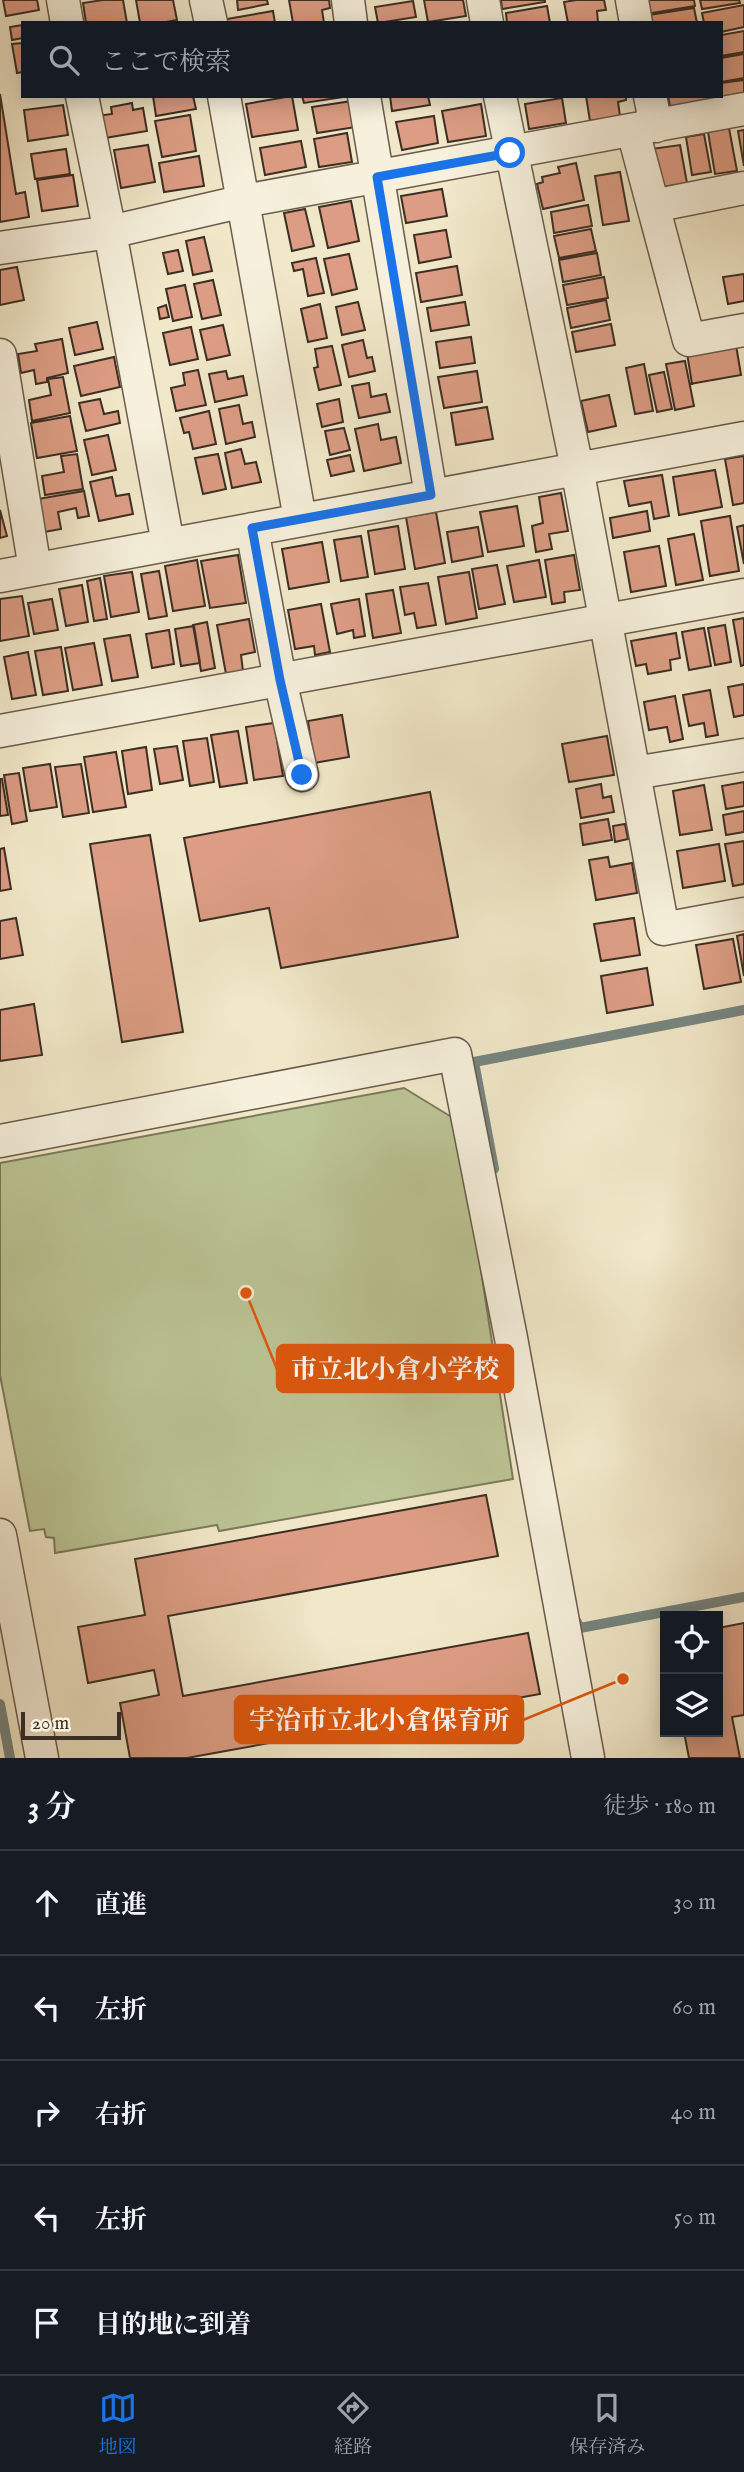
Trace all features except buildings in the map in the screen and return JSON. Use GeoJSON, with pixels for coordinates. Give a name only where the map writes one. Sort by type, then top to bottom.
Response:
{"type":"FeatureCollection","features":[{"type":"Feature","properties":{"kind":"street"},"geometry":{"type":"LineString","coordinates":[[62,0],[67,21]]}},
{"type":"Feature","properties":{"kind":"street"},"geometry":{"type":"LineString","coordinates":[[206,0],[211,21]]}},
{"type":"Feature","properties":{"kind":"street"},"geometry":{"type":"LineString","coordinates":[[348,0],[351,21]]}},
{"type":"Feature","properties":{"kind":"street"},"geometry":{"type":"LineString","coordinates":[[483,0],[487,21]]}},
{"type":"Feature","properties":{"kind":"street"},"geometry":{"type":"LineString","coordinates":[[632,0],[636,21]]}},
{"type":"Feature","properties":{"kind":"street"},"geometry":{"type":"LineString","coordinates":[[82,98],[168,544]]}},
{"type":"Feature","properties":{"kind":"street"},"geometry":{"type":"LineString","coordinates":[[224,98],[300,519]]}},
{"type":"Feature","properties":{"kind":"street"},"geometry":{"type":"LineString","coordinates":[[364,98],[431,495]]}},
{"type":"Feature","properties":{"kind":"street"},"geometry":{"type":"LineString","coordinates":[[500,98],[577,468],[663,929],[744,914]]}},
{"type":"Feature","properties":{"kind":"street"},"geometry":{"type":"LineString","coordinates":[[0,248],[110,232],[244,201],[510,153],[646,118],[744,109]]}},
{"type":"Feature","properties":{"kind":"street"},"geometry":{"type":"LineString","coordinates":[[646,118],[653,206],[689,340],[744,330]]}},
{"type":"Feature","properties":{"kind":"street"},"geometry":{"type":"LineString","coordinates":[[653,206],[744,188]]}},
{"type":"Feature","properties":{"kind":"street"},"geometry":{"type":"LineString","coordinates":[[0,355],[35,569]]}},
{"type":"Feature","properties":{"kind":"street"},"geometry":{"type":"LineString","coordinates":[[0,576],[744,438]]}},
{"type":"Feature","properties":{"kind":"street"},"geometry":{"type":"LineString","coordinates":[[252,528],[280,680],[302,775]]}},
{"type":"Feature","properties":{"kind":"street"},"geometry":{"type":"LineString","coordinates":[[0,731],[744,595]]}},
{"type":"Feature","properties":{"kind":"street"},"geometry":{"type":"LineString","coordinates":[[634,773],[744,755]]}},
{"type":"Feature","properties":{"kind":"street"},"geometry":{"type":"LineString","coordinates":[[0,1141],[456,1054],[511,1338],[587,1758]]}},
{"type":"Feature","properties":{"kind":"street"},"geometry":{"type":"LineString","coordinates":[[0,1535],[42,1758]]}},
{"type":"Feature","properties":{"kind":"green space"},"geometry":{"type":"Polygon","coordinates":[[[404,1088],[458,1121],[513,1479],[219,1531],[217,1525],[55,1553],[54,1538],[46,1537],[44,1529],[30,1531],[0,1375],[0,1163],[404,1088]]]}},
{"type":"Feature","properties":{"kind":"waterway"},"geometry":{"type":"LineString","coordinates":[[494,1169],[474,1062],[744,1010]]}},
{"type":"Feature","properties":{"kind":"waterway"},"geometry":{"type":"LineString","coordinates":[[575,1619],[580,1628],[744,1597]]}},
{"type":"Feature","properties":{"kind":"waterway"},"geometry":{"type":"LineString","coordinates":[[0,1704],[10,1758]]}},
{"type":"Feature","properties":{"kind":"place","name":"市立北小倉小学校"},"geometry":{"type":"Point","coordinates":[246,1293]}},
{"type":"Feature","properties":{"kind":"place","name":"宇治市立北小倉保育所"},"geometry":{"type":"Point","coordinates":[623,1679]}},
{"type":"Feature","properties":{"kind":"route"},"geometry":{"type":"LineString","coordinates":[[302,775],[280,680],[252,528],[431,495],[377,177],[510,153]]}}]}
